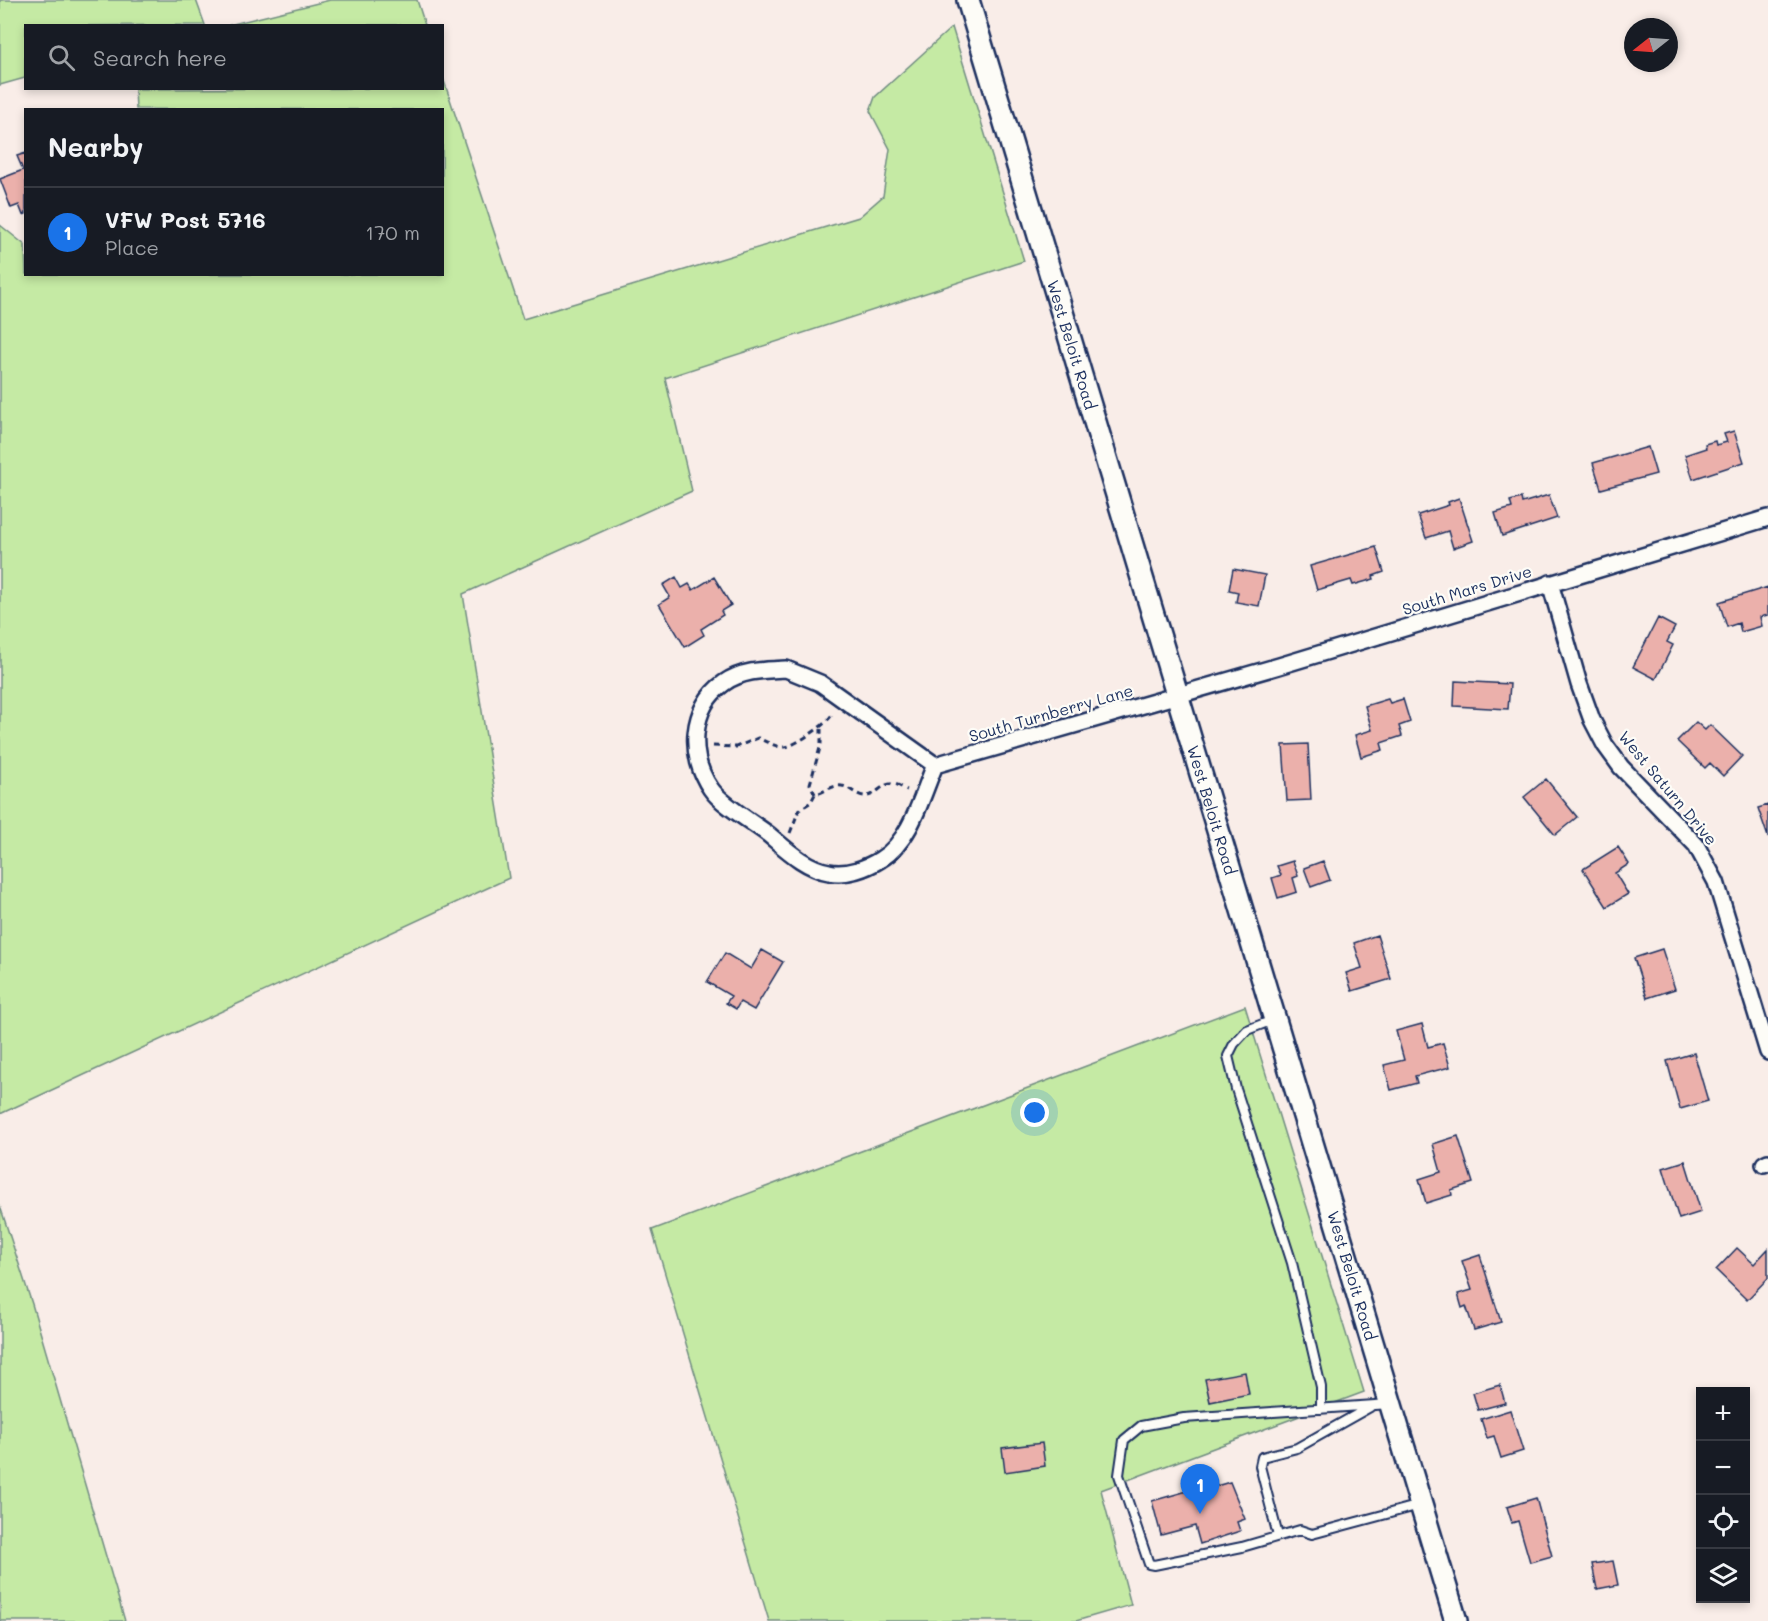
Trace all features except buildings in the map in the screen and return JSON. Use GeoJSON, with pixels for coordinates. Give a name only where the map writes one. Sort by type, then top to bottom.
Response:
{"type":"FeatureCollection","features":[{"type":"Feature","properties":{"kind":"main road","name":"West Beloit Road"},"geometry":{"type":"LineString","coordinates":[[968,0],[1275,1019],[1382,1405],[1421,1504],[1456,1621]]}},
{"type":"Feature","properties":{"kind":"street","name":"South Mars Drive"},"geometry":{"type":"LineString","coordinates":[[1177,696],[1768,518]]}},
{"type":"Feature","properties":{"kind":"street","name":"West Saturn Drive"},"geometry":{"type":"LineString","coordinates":[[1550,583],[1579,684],[1592,720],[1605,744],[1621,767],[1696,845],[1716,882],[1768,1052]]}},
{"type":"Feature","properties":{"kind":"street"},"geometry":{"type":"LineString","coordinates":[[786,669],[820,682],[935,765],[905,835],[883,858],[858,870],[830,873],[804,862],[711,790],[700,767],[696,748],[695,738],[702,705],[724,682],[753,671],[786,669]]}},
{"type":"Feature","properties":{"kind":"street","name":"South Turnberry Lane"},"geometry":{"type":"LineString","coordinates":[[935,765],[1177,696]]}},
{"type":"Feature","properties":{"kind":"lane"},"geometry":{"type":"LineString","coordinates":[[1275,1019],[1247,1030],[1234,1044],[1228,1056],[1236,1089],[1292,1263],[1321,1387],[1321,1409]]}},
{"type":"Feature","properties":{"kind":"lane"},"geometry":{"type":"LineString","coordinates":[[1382,1405],[1184,1418],[1141,1426],[1124,1440],[1119,1475],[1149,1564],[1154,1565],[1232,1549],[1300,1530],[1312,1534],[1421,1504]]}},
{"type":"Feature","properties":{"kind":"lane"},"geometry":{"type":"LineString","coordinates":[[1278,1536],[1260,1466],[1262,1457],[1297,1448],[1382,1405]]}},
{"type":"Feature","properties":{"kind":"path"},"geometry":{"type":"LineString","coordinates":[[696,748],[726,744],[731,748],[758,738],[782,748],[821,729],[832,716],[838,696]]}},
{"type":"Feature","properties":{"kind":"path"},"geometry":{"type":"LineString","coordinates":[[815,794],[810,784],[821,744],[821,729]]}},
{"type":"Feature","properties":{"kind":"path"},"geometry":{"type":"LineString","coordinates":[[781,845],[792,830],[799,810],[811,802],[815,794],[842,786],[863,796],[873,795],[886,785],[894,784],[906,790],[924,791]]}},
{"type":"Feature","properties":{"kind":"green space"},"geometry":{"type":"Polygon","coordinates":[[[0,0],[196,0],[205,24],[24,24],[24,78],[0,85],[0,0]]]}},
{"type":"Feature","properties":{"kind":"green space"},"geometry":{"type":"Polygon","coordinates":[[[330,0],[417,0],[425,24],[233,24],[330,0]]]}},
{"type":"Feature","properties":{"kind":"green space"},"geometry":{"type":"Polygon","coordinates":[[[952,27],[1024,261],[665,378],[692,491],[463,594],[509,878],[0,1114],[0,225],[24,244],[24,276],[444,276],[444,108],[136,108],[135,90],[444,90],[444,81],[523,319],[859,217],[883,196],[890,149],[870,111],[875,97],[952,27]]]}},
{"type":"Feature","properties":{"kind":"green space"},"geometry":{"type":"Polygon","coordinates":[[[1245,1006],[1364,1392],[1101,1490],[1131,1605],[1076,1621],[769,1621],[652,1230],[1245,1006]]]}},
{"type":"Feature","properties":{"kind":"green space"},"geometry":{"type":"Polygon","coordinates":[[[0,1206],[32,1304],[125,1621],[0,1621],[0,1206]]]}},
{"type":"Feature","properties":{"kind":"place","name":"VFW Post 5716"},"geometry":{"type":"Point","coordinates":[1200,1514]}}]}
